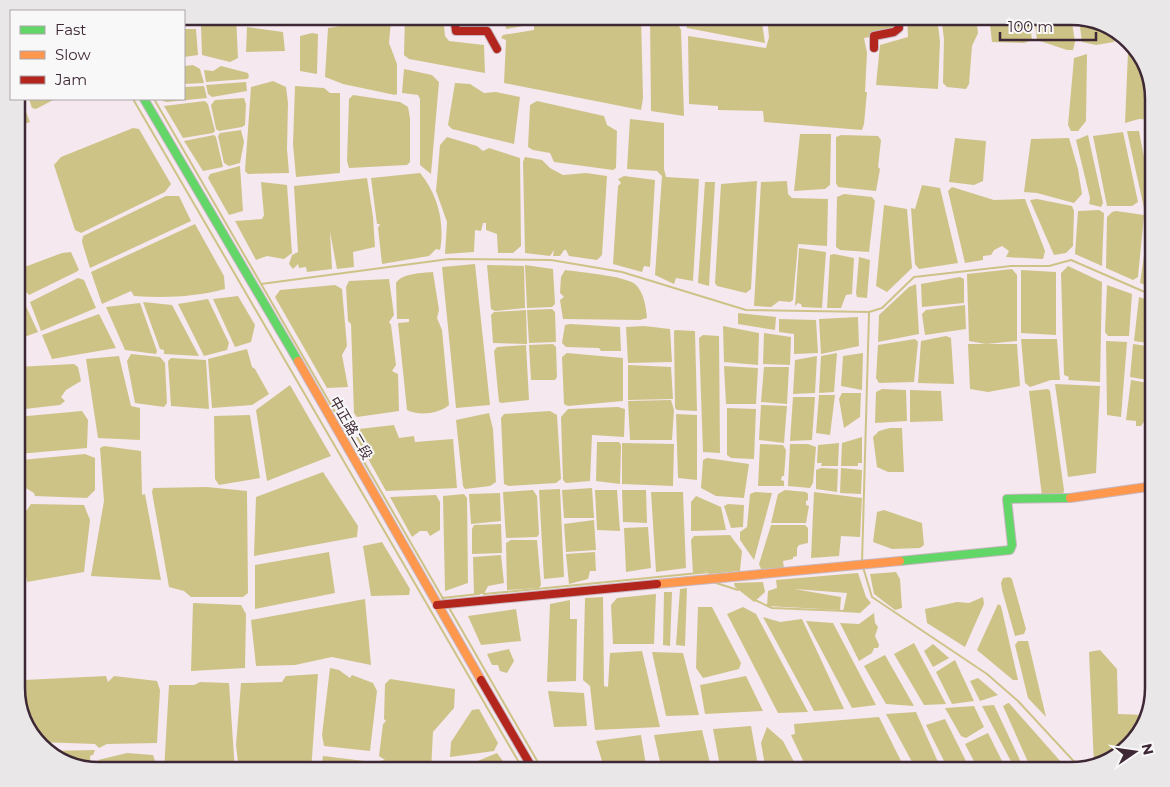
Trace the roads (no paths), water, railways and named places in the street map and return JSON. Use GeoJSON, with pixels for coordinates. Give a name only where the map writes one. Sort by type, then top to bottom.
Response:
{"type":"FeatureCollection","features":[{"type":"Feature","properties":{"kind":"street"},"geometry":{"type":"LineString","coordinates":[[455,25],[456,31],[487,31],[497,49]]}},
{"type":"Feature","properties":{"kind":"street"},"geometry":{"type":"LineString","coordinates":[[874,48],[874,36],[894,32],[899,28],[899,25]]}},
{"type":"Feature","properties":{"kind":"street","name":"中正路二段"},"geometry":{"type":"LineString","coordinates":[[145,100],[529,762]]}},
{"type":"Feature","properties":{"kind":"street"},"geometry":{"type":"LineString","coordinates":[[438,605],[1010,550],[1012,545],[1007,499],[1069,498],[1145,487]]}},
{"type":"Feature","properties":{"kind":"waterway"},"geometry":{"type":"LineString","coordinates":[[134,100],[519,762]]}},
{"type":"Feature","properties":{"kind":"waterway"},"geometry":{"type":"LineString","coordinates":[[155,100],[445,602]]}},
{"type":"Feature","properties":{"kind":"waterway"},"geometry":{"type":"LineString","coordinates":[[261,284],[449,259],[551,260],[622,272],[746,310],[869,312],[882,308],[914,277],[1011,266],[1049,266],[1071,260],[1145,292]]}},
{"type":"Feature","properties":{"kind":"waterway"},"geometry":{"type":"LineString","coordinates":[[862,563],[869,313]]}},
{"type":"Feature","properties":{"kind":"waterway"},"geometry":{"type":"LineString","coordinates":[[863,567],[872,597],[987,674],[1018,701],[1074,762]]}},
{"type":"Feature","properties":{"kind":"waterway"},"geometry":{"type":"LineString","coordinates":[[484,594],[709,572],[710,575]]}},
{"type":"Feature","properties":{"kind":"waterway"},"geometry":{"type":"LineString","coordinates":[[713,582],[738,590]]}},
{"type":"Feature","properties":{"kind":"waterway"},"geometry":{"type":"LineString","coordinates":[[442,598],[479,594]]}},
{"type":"Feature","properties":{"kind":"waterway"},"geometry":{"type":"LineString","coordinates":[[755,600],[772,608],[846,611]]}},
{"type":"Feature","properties":{"kind":"waterway"},"geometry":{"type":"LineString","coordinates":[[448,606],[538,762]]}}]}
